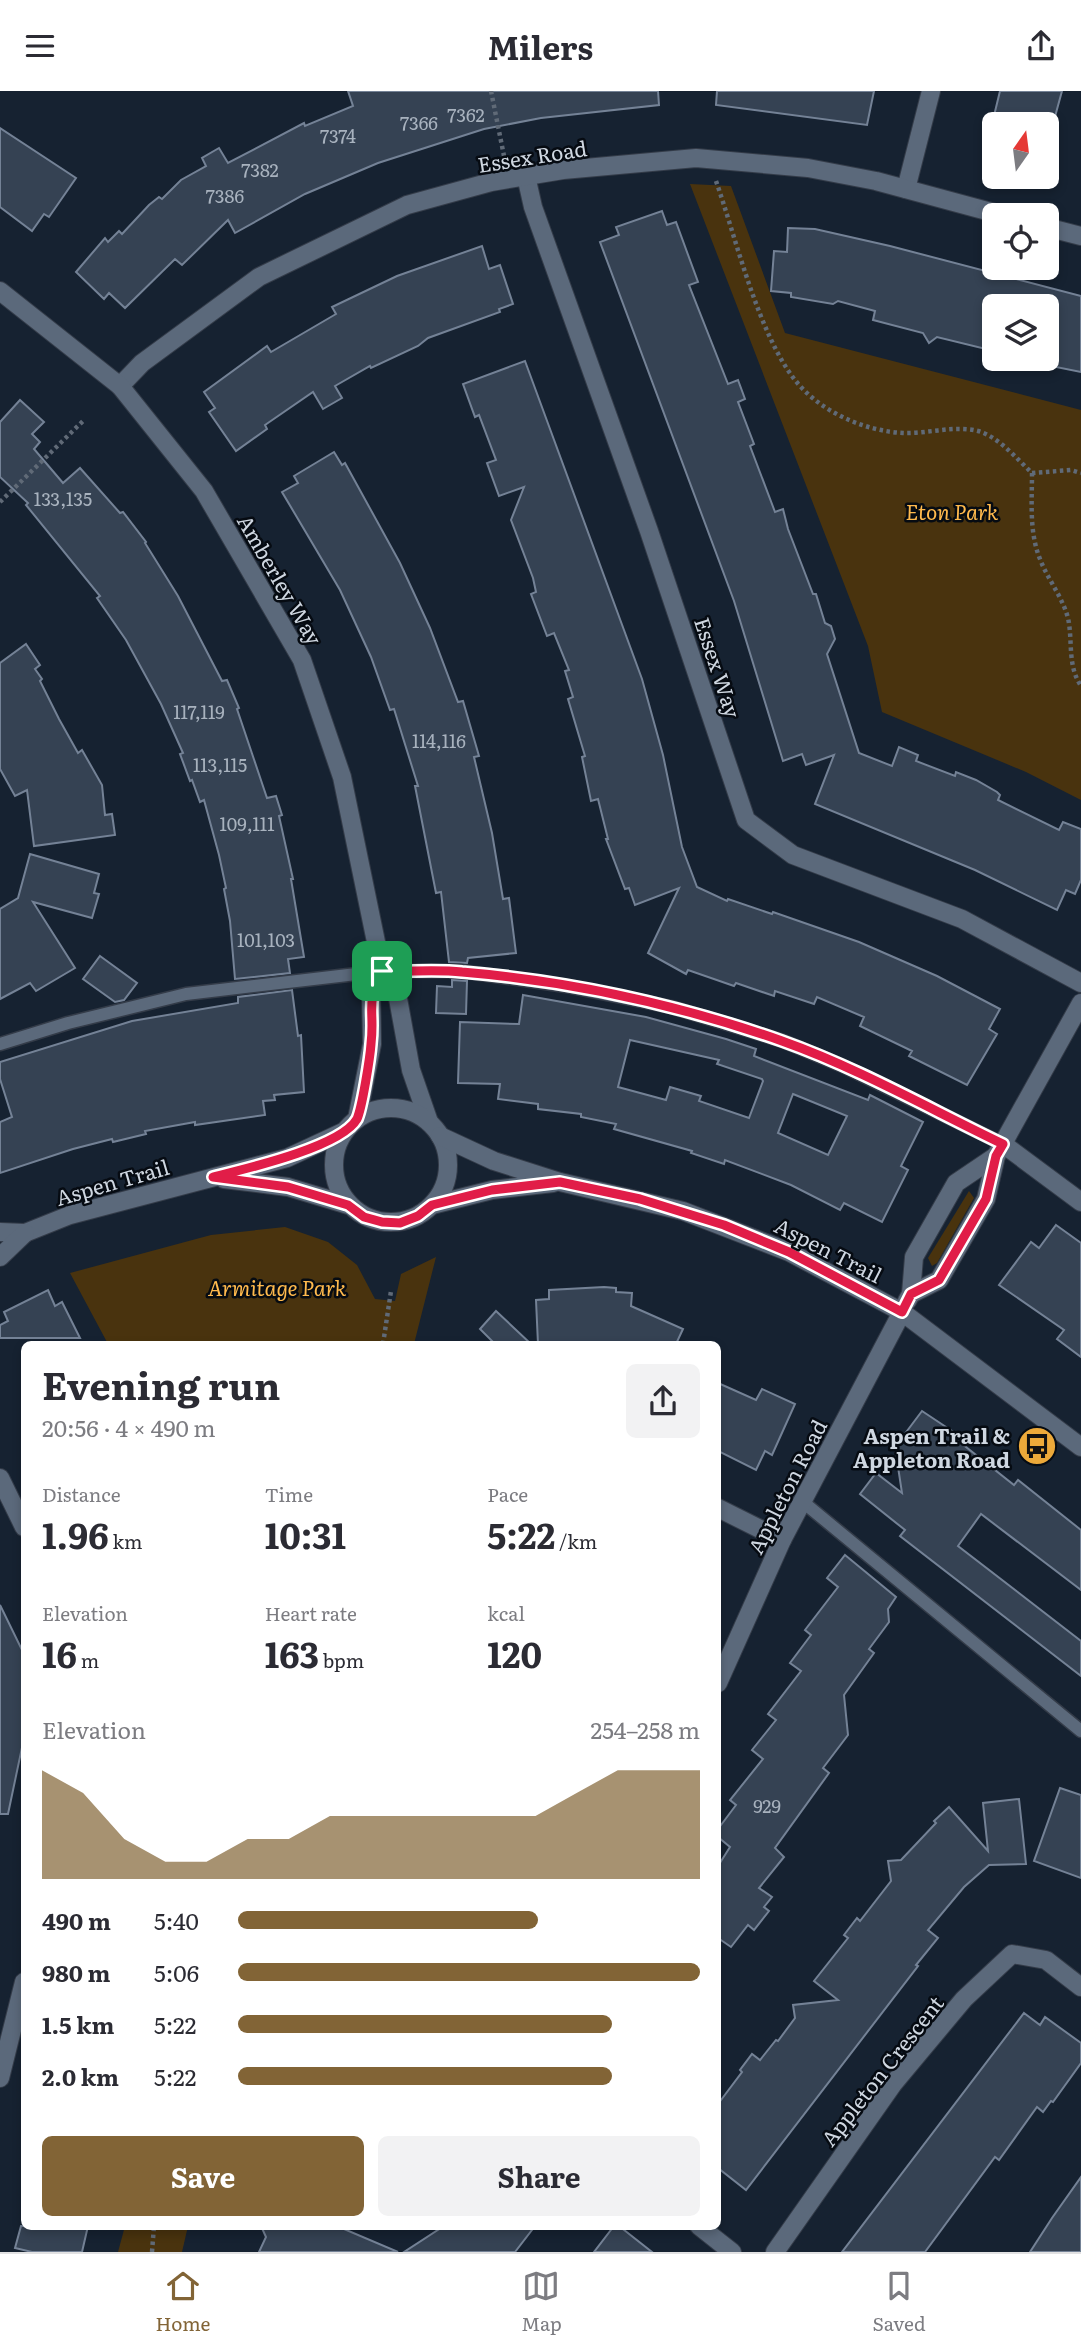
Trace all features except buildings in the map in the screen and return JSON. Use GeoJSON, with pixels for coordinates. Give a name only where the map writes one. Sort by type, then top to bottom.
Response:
{"type":"FeatureCollection","features":[{"type":"Feature","properties":{"kind":"street"},"geometry":{"type":"LineString","coordinates":[[906,189],[931,91]]}},
{"type":"Feature","properties":{"kind":"street","name":"Essex Road"},"geometry":{"type":"LineString","coordinates":[[120,386],[163,346],[259,277],[407,205],[491,182],[696,158],[808,168],[906,189],[982,210]]}},
{"type":"Feature","properties":{"kind":"street","name":"Essex Way"},"geometry":{"type":"LineString","coordinates":[[526,176],[533,207],[649,531],[746,820],[793,855],[962,919],[1081,983]]}},
{"type":"Feature","properties":{"kind":"street"},"geometry":{"type":"LineString","coordinates":[[1059,230],[1081,236]]}},
{"type":"Feature","properties":{"kind":"street","name":"Amberley Way"},"geometry":{"type":"LineString","coordinates":[[0,291],[120,386],[204,491],[303,660],[342,777],[382,971],[397,993],[411,1070],[434,1129]]}},
{"type":"Feature","properties":{"kind":"street"},"geometry":{"type":"LineString","coordinates":[[357,1119],[372,1044],[371,993],[382,971]]}},
{"type":"Feature","properties":{"kind":"street"},"geometry":{"type":"LineString","coordinates":[[911,1294],[939,1280],[986,1199],[999,1150],[1081,1003]]}},
{"type":"Feature","properties":{"kind":"street","name":"Aspen Trail"},"geometry":{"type":"LineString","coordinates":[[0,1233],[25,1233],[70,1215],[287,1158],[343,1132],[357,1119],[374,1110],[394,1108],[413,1112],[434,1129],[494,1161],[560,1182],[640,1199],[724,1225],[789,1252],[902,1312],[1081,1447]]}},
{"type":"Feature","properties":{"kind":"street"},"geometry":{"type":"LineString","coordinates":[[432,1205],[443,1190],[448,1172],[447,1154],[434,1129]]}},
{"type":"Feature","properties":{"kind":"street"},"geometry":{"type":"LineString","coordinates":[[343,1132],[335,1150],[333,1170],[338,1188],[348,1205]]}},
{"type":"Feature","properties":{"kind":"street"},"geometry":{"type":"LineString","coordinates":[[999,1150],[1081,1202]]}},
{"type":"Feature","properties":{"kind":"street"},"geometry":{"type":"LineString","coordinates":[[911,1294],[914,1257],[956,1183],[999,1150]]}},
{"type":"Feature","properties":{"kind":"street","name":"Aspen Trail"},"geometry":{"type":"LineString","coordinates":[[213,1177],[288,1187],[348,1205],[364,1217],[400,1223],[418,1216],[432,1205],[492,1190],[560,1182]]}},
{"type":"Feature","properties":{"kind":"street","name":"Aspen Trail"},"geometry":{"type":"LineString","coordinates":[[0,1257],[25,1233]]}},
{"type":"Feature","properties":{"kind":"street","name":"Appleton Road"},"geometry":{"type":"LineString","coordinates":[[721,1676],[782,1540],[911,1294]]}},
{"type":"Feature","properties":{"kind":"street"},"geometry":{"type":"LineString","coordinates":[[0,1478],[21,1521]]}},
{"type":"Feature","properties":{"kind":"street"},"geometry":{"type":"LineString","coordinates":[[721,1510],[782,1540]]}},
{"type":"Feature","properties":{"kind":"street","name":"Appleton Crescent"},"geometry":{"type":"LineString","coordinates":[[775,2252],[893,2084],[964,2000],[1012,1954],[1046,1960],[1081,1987]]}},
{"type":"Feature","properties":{"kind":"street"},"geometry":{"type":"LineString","coordinates":[[0,2078],[21,1994]]}},
{"type":"Feature","properties":{"kind":"street"},"geometry":{"type":"LineString","coordinates":[[704,2230],[732,2252]]}},
{"type":"Feature","properties":{"kind":"lane"},"geometry":{"type":"LineString","coordinates":[[0,1044],[68,1023],[186,994],[382,971],[460,971],[566,986],[671,1007],[807,1051],[999,1150]]}},
{"type":"Feature","properties":{"kind":"lane"},"geometry":{"type":"LineString","coordinates":[[803,1502],[1081,1731]]}},
{"type":"Feature","properties":{"kind":"path"},"geometry":{"type":"LineString","coordinates":[[491,91],[505,156]]}},
{"type":"Feature","properties":{"kind":"path"},"geometry":{"type":"LineString","coordinates":[[716,181],[774,345],[796,382],[833,412],[879,430],[903,433],[977,431],[1000,443],[1032,473],[1032,523],[1036,546],[1040,561],[1061,597],[1069,621],[1072,667],[1081,686]]}},
{"type":"Feature","properties":{"kind":"path"},"geometry":{"type":"LineString","coordinates":[[0,502],[83,421]]}},
{"type":"Feature","properties":{"kind":"path"},"geometry":{"type":"LineString","coordinates":[[1032,473],[1071,470],[1081,473]]}},
{"type":"Feature","properties":{"kind":"path"},"geometry":{"type":"LineString","coordinates":[[383,1341],[391,1291]]}},
{"type":"Feature","properties":{"kind":"path"},"geometry":{"type":"LineString","coordinates":[[152,2252],[153,2230]]}},
{"type":"Feature","properties":{"kind":"green space","name":"Eton Park"},"geometry":{"type":"Polygon","coordinates":[[[690,184],[731,186],[785,333],[1081,410],[1081,800],[1026,772],[882,712],[868,646],[690,184]]]}},
{"type":"Feature","properties":{"kind":"green space"},"geometry":{"type":"Polygon","coordinates":[[[969,1191],[974,1198],[937,1263],[932,1266],[928,1258],[969,1191]]]}},
{"type":"Feature","properties":{"kind":"green space","name":"Armitage Park"},"geometry":{"type":"Polygon","coordinates":[[[285,1227],[328,1242],[357,1265],[375,1299],[395,1301],[401,1274],[436,1257],[415,1341],[106,1341],[70,1273],[211,1235],[285,1227]]]}},
{"type":"Feature","properties":{"kind":"green space"},"geometry":{"type":"Polygon","coordinates":[[[124,2230],[187,2230],[182,2252],[118,2252],[124,2230]]]}},
{"type":"Feature","properties":{"kind":"place","name":"Aspen Trail & Appleton Road"},"geometry":{"type":"Point","coordinates":[1037,1446]}},
{"type":"Feature","properties":{"kind":"route"},"geometry":{"type":"LineString","coordinates":[[382,971],[460,971],[566,986],[671,1007],[783,1041],[843,1066],[1003,1144],[996,1156],[986,1199],[939,1280],[911,1294],[902,1312],[789,1252],[724,1225],[640,1199],[560,1182],[492,1190],[432,1205],[418,1216],[400,1223],[364,1217],[348,1205],[288,1187],[213,1177],[287,1158],[343,1132],[357,1119],[372,1044],[371,993],[382,971]]}}]}
